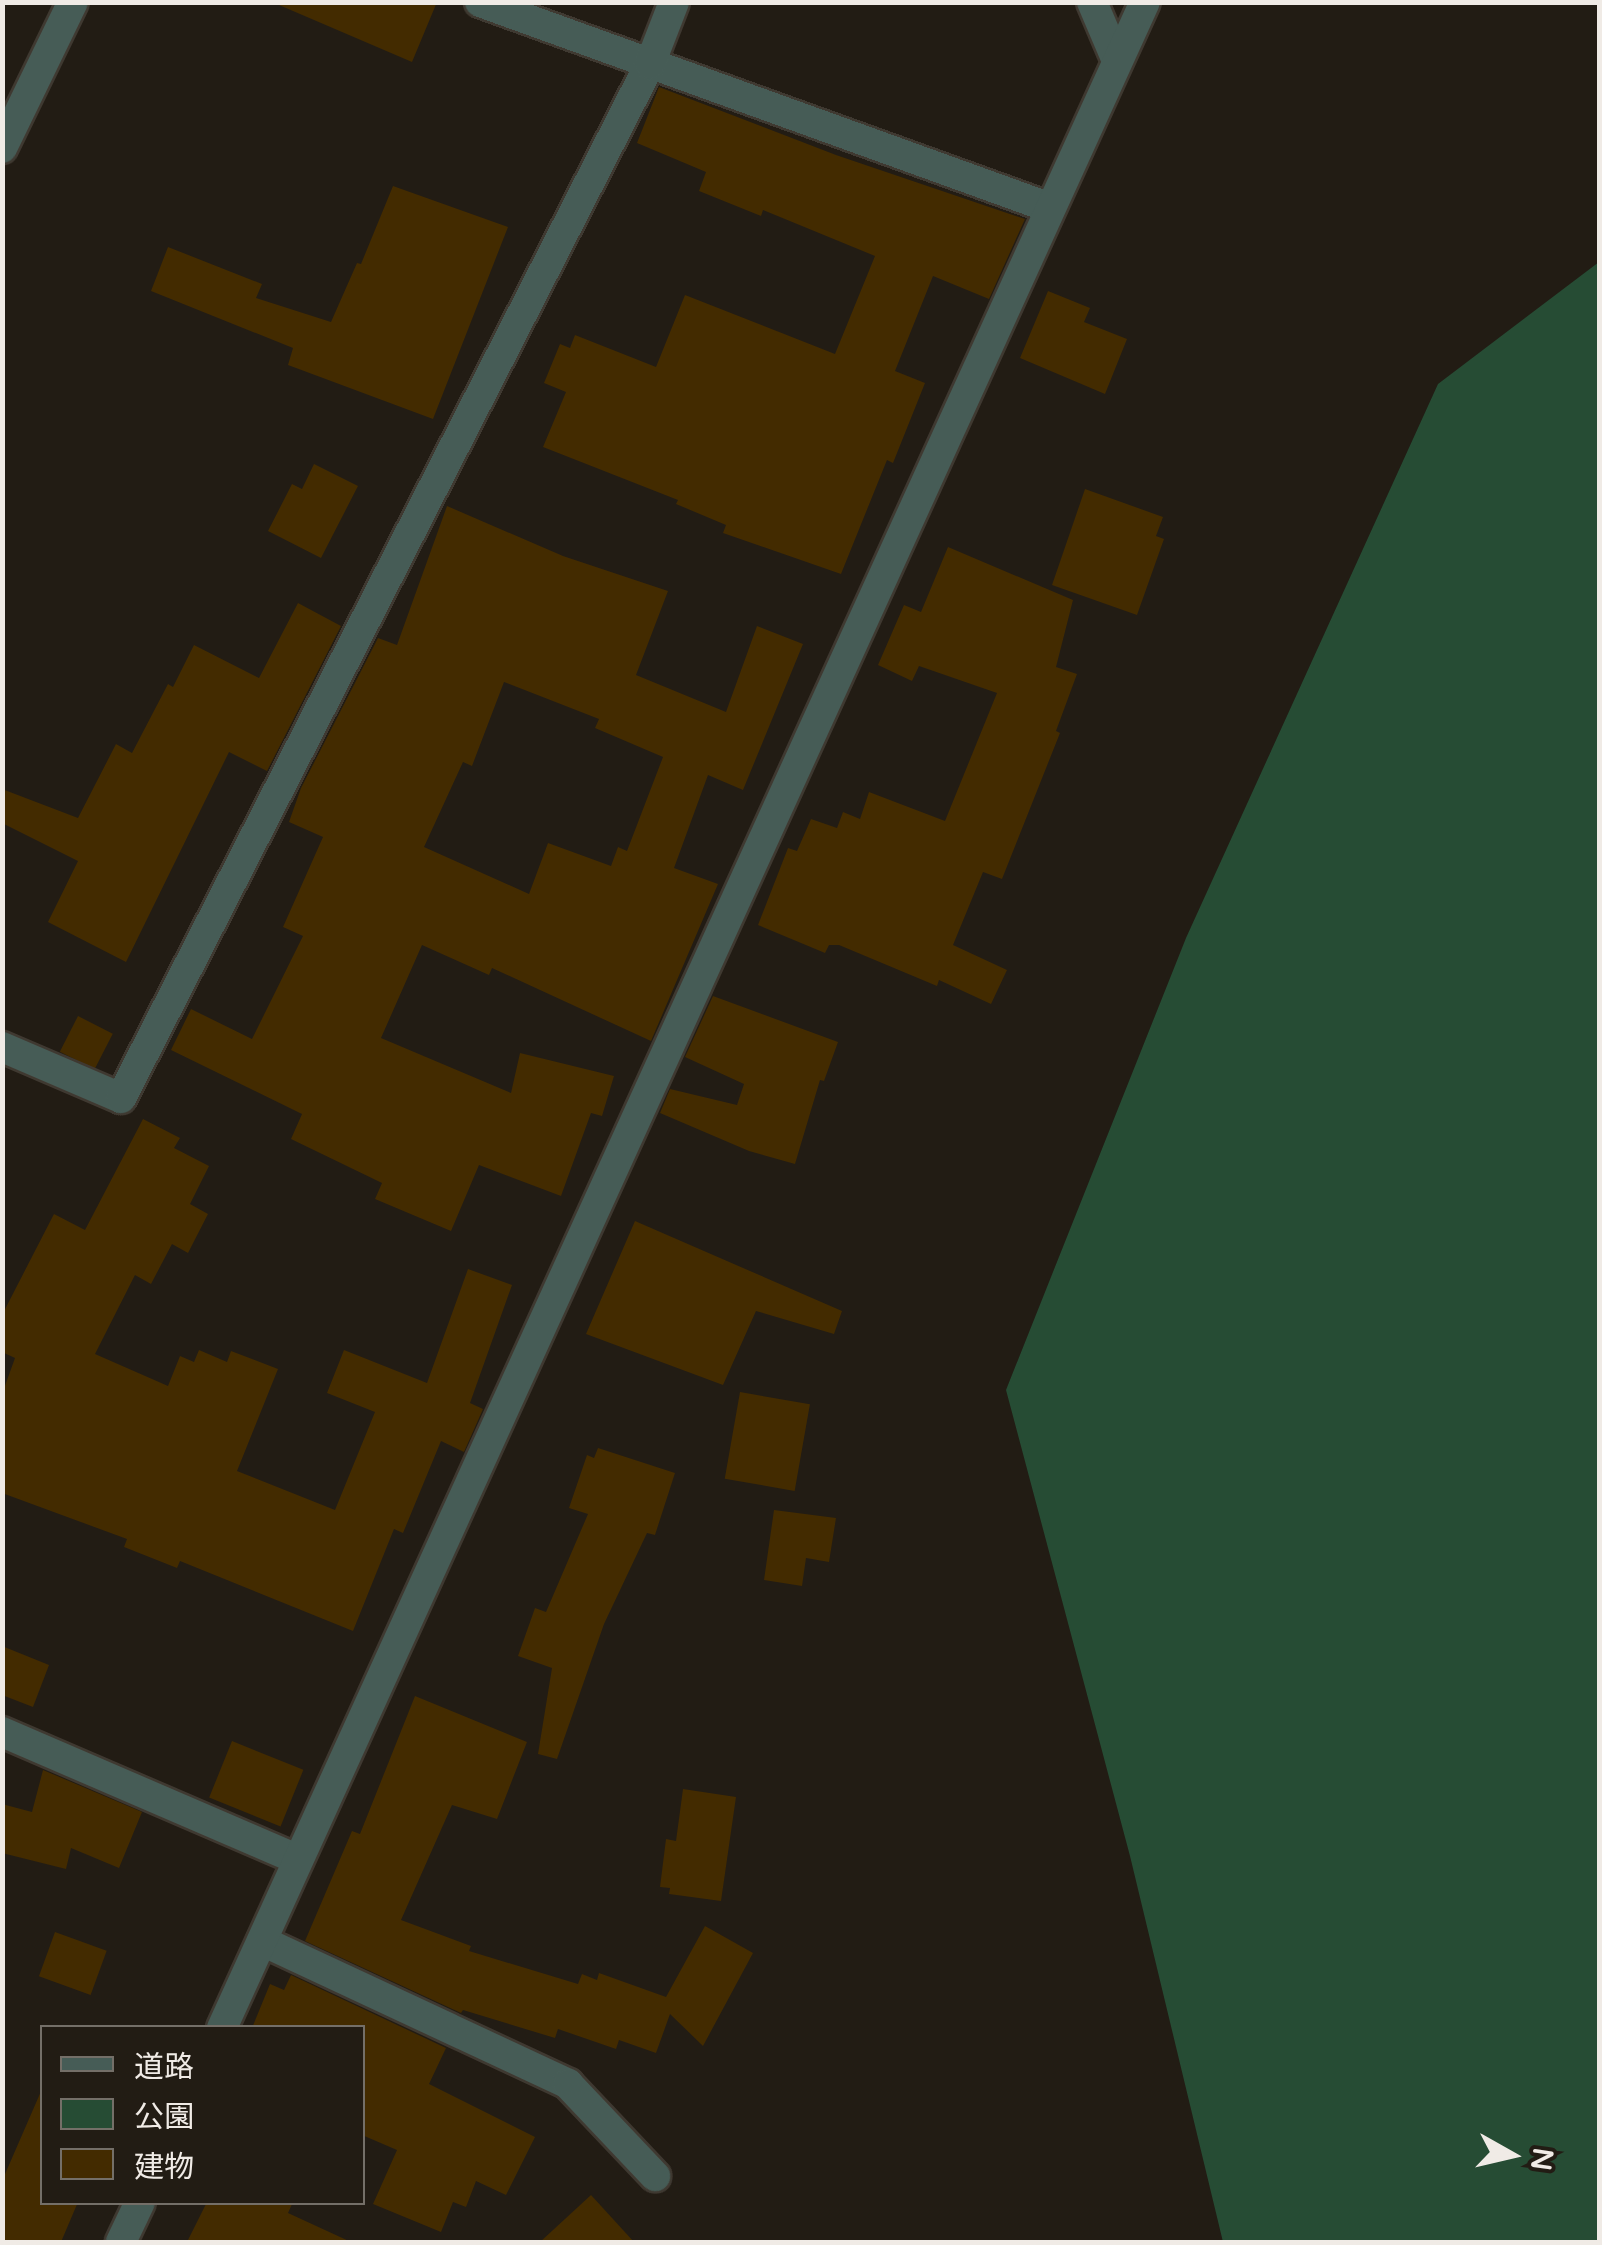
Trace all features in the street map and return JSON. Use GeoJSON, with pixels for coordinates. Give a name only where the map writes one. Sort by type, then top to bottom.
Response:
{"type":"FeatureCollection","features":[{"type":"Feature","properties":{"kind":"street"},"geometry":{"type":"LineString","coordinates":[[2,148],[73,2]]}},
{"type":"Feature","properties":{"kind":"street"},"geometry":{"type":"LineString","coordinates":[[480,2],[1048,208]]}},
{"type":"Feature","properties":{"kind":"street"},"geometry":{"type":"LineString","coordinates":[[2,1047],[121,1098],[650,64],[674,2]]}},
{"type":"Feature","properties":{"kind":"street"},"geometry":{"type":"LineString","coordinates":[[1092,2],[1118,62]]}},
{"type":"Feature","properties":{"kind":"street"},"geometry":{"type":"LineString","coordinates":[[223,2025],[1145,2]]}},
{"type":"Feature","properties":{"kind":"street"},"geometry":{"type":"LineString","coordinates":[[2,1732],[297,1859]]}},
{"type":"Feature","properties":{"kind":"street"},"geometry":{"type":"LineString","coordinates":[[262,1942],[568,2084],[655,2176]]}},
{"type":"Feature","properties":{"kind":"street"},"geometry":{"type":"LineString","coordinates":[[121,2242],[139,2205]]}},
{"type":"Feature","properties":{"kind":"green space"},"geometry":{"type":"Polygon","coordinates":[[[1599,262],[1599,2242],[1223,2242],[1130,1856],[1006,1390],[1186,938],[1438,384],[1599,262]]]}},
{"type":"Feature","properties":{"kind":"building"},"geometry":{"type":"Polygon","coordinates":[[[272,2],[437,2],[412,62],[272,2]]]}},
{"type":"Feature","properties":{"kind":"building"},"geometry":{"type":"Polygon","coordinates":[[[659,87],[836,155],[1025,219],[989,299],[933,276],[895,371],[925,383],[893,463],[887,460],[841,574],[723,533],[726,525],[676,504],[678,500],[543,447],[566,392],[544,383],[560,344],[570,348],[575,335],[656,367],[685,295],[835,354],[875,256],[763,210],[761,216],[699,191],[706,172],[637,143],[659,87]]]}},
{"type":"Feature","properties":{"kind":"building"},"geometry":{"type":"Polygon","coordinates":[[[393,186],[508,227],[433,419],[288,365],[293,348],[151,291],[168,247],[262,284],[256,298],[331,322],[357,263],[361,264],[393,186]]]}},
{"type":"Feature","properties":{"kind":"building"},"geometry":{"type":"Polygon","coordinates":[[[1048,291],[1090,308],[1084,322],[1127,339],[1105,394],[1020,358],[1048,291]]]}},
{"type":"Feature","properties":{"kind":"building"},"geometry":{"type":"Polygon","coordinates":[[[314,464],[358,486],[321,558],[268,531],[292,484],[302,489],[314,464]]]}},
{"type":"Feature","properties":{"kind":"building"},"geometry":{"type":"Polygon","coordinates":[[[1085,489],[1163,517],[1156,536],[1164,539],[1137,615],[1052,585],[1085,489]]]}},
{"type":"Feature","properties":{"kind":"building"},"geometry":{"type":"Polygon","coordinates":[[[447,506],[563,556],[668,591],[636,675],[726,712],[757,626],[803,644],[743,790],[708,775],[674,868],[718,884],[651,1041],[492,968],[489,975],[422,945],[381,1038],[511,1093],[520,1053],[614,1076],[602,1116],[591,1113],[561,1196],[479,1165],[451,1231],[375,1199],[382,1183],[291,1139],[302,1114],[171,1050],[191,1009],[252,1039],[303,936],[283,927],[323,837],[289,822],[301,788],[378,638],[397,645],[447,506]],[[504,682],[472,766],[463,762],[424,847],[529,894],[548,843],[611,866],[618,847],[627,851],[663,757],[595,728],[599,719],[504,682]]]}},
{"type":"Feature","properties":{"kind":"building"},"geometry":{"type":"Polygon","coordinates":[[[948,547],[1073,600],[1056,667],[1077,674],[1056,731],[1060,733],[1002,879],[983,872],[953,945],[1007,970],[991,1004],[939,980],[937,986],[839,945],[829,945],[825,953],[758,925],[788,848],[797,851],[811,819],[837,828],[843,812],[860,819],[869,792],[945,821],[997,693],[919,666],[912,681],[878,665],[904,605],[921,612],[948,547]]]}},
{"type":"Feature","properties":{"kind":"building"},"geometry":{"type":"Polygon","coordinates":[[[298,603],[341,626],[267,771],[229,752],[126,962],[48,922],[78,861],[2,823],[2,789],[78,818],[116,744],[132,753],[168,684],[173,687],[194,645],[259,678],[298,603]]]}},
{"type":"Feature","properties":{"kind":"building"},"geometry":{"type":"Polygon","coordinates":[[[713,996],[838,1042],[824,1081],[820,1080],[795,1164],[749,1151],[660,1113],[670,1089],[737,1105],[744,1084],[685,1057],[713,996]]]}},
{"type":"Feature","properties":{"kind":"building"},"geometry":{"type":"Polygon","coordinates":[[[78,1016],[113,1034],[95,1069],[60,1052],[78,1016]]]}},
{"type":"Feature","properties":{"kind":"building"},"geometry":{"type":"Polygon","coordinates":[[[143,1119],[180,1138],[174,1148],[209,1166],[190,1204],[208,1214],[188,1253],[172,1244],[151,1284],[135,1275],[95,1354],[168,1386],[180,1356],[194,1362],[199,1350],[227,1362],[231,1351],[278,1369],[237,1471],[335,1510],[375,1412],[327,1393],[344,1350],[427,1383],[468,1269],[512,1285],[470,1403],[483,1409],[464,1452],[441,1441],[403,1533],[394,1529],[353,1631],[180,1561],[177,1568],[124,1547],[127,1539],[2,1493],[2,1394],[15,1358],[2,1352],[2,1315],[54,1214],[85,1230],[143,1119]]]}},
{"type":"Feature","properties":{"kind":"building"},"geometry":{"type":"Polygon","coordinates":[[[635,1221],[842,1311],[834,1334],[756,1311],[723,1385],[586,1334],[635,1221]]]}},
{"type":"Feature","properties":{"kind":"building"},"geometry":{"type":"Polygon","coordinates":[[[740,1392],[810,1404],[795,1491],[725,1479],[740,1392]]]}},
{"type":"Feature","properties":{"kind":"building"},"geometry":{"type":"Polygon","coordinates":[[[598,1448],[675,1473],[655,1535],[647,1533],[604,1624],[557,1759],[538,1754],[552,1668],[518,1656],[535,1608],[546,1612],[588,1514],[569,1508],[587,1455],[594,1458],[598,1448]]]}},
{"type":"Feature","properties":{"kind":"building"},"geometry":{"type":"Polygon","coordinates":[[[774,1510],[836,1518],[829,1562],[806,1558],[802,1586],[764,1580],[774,1510]]]}},
{"type":"Feature","properties":{"kind":"building"},"geometry":{"type":"Polygon","coordinates":[[[2,1646],[49,1665],[33,1707],[2,1695],[2,1646]]]}},
{"type":"Feature","properties":{"kind":"building"},"geometry":{"type":"Polygon","coordinates":[[[415,1696],[527,1742],[497,1819],[452,1805],[401,1920],[471,1946],[469,1951],[578,1984],[582,1974],[597,1980],[599,1973],[666,1997],[705,1926],[753,1953],[703,2046],[670,2014],[656,2053],[619,2040],[616,2049],[558,2029],[555,2038],[463,2010],[461,2013],[305,1941],[352,1831],[360,1834],[415,1696]]]}},
{"type":"Feature","properties":{"kind":"building"},"geometry":{"type":"Polygon","coordinates":[[[232,1741],[303,1770],[281,1826],[209,1798],[232,1741]]]}},
{"type":"Feature","properties":{"kind":"building"},"geometry":{"type":"Polygon","coordinates":[[[43,1770],[142,1812],[119,1868],[71,1848],[66,1869],[2,1853],[2,1804],[32,1812],[43,1770]]]}},
{"type":"Feature","properties":{"kind":"building"},"geometry":{"type":"Polygon","coordinates":[[[683,1789],[736,1797],[721,1901],[669,1894],[670,1888],[660,1887],[666,1839],[676,1841],[683,1789]]]}},
{"type":"Feature","properties":{"kind":"building"},"geometry":{"type":"Polygon","coordinates":[[[55,1932],[107,1951],[91,1995],[39,1976],[55,1932]]]}},
{"type":"Feature","properties":{"kind":"building"},"geometry":{"type":"Polygon","coordinates":[[[291,1975],[446,2048],[429,2084],[535,2137],[506,2195],[476,2181],[466,2207],[453,2202],[441,2232],[373,2204],[397,2150],[365,2136],[365,2025],[253,2025],[270,1984],[284,1990],[291,1975]]]}},
{"type":"Feature","properties":{"kind":"building"},"geometry":{"type":"Polygon","coordinates":[[[40,2094],[40,2205],[77,2205],[61,2242],[2,2242],[2,2181],[40,2094]]]}},
{"type":"Feature","properties":{"kind":"building"},"geometry":{"type":"Polygon","coordinates":[[[591,2195],[634,2242],[540,2242],[591,2195]]]}},
{"type":"Feature","properties":{"kind":"building"},"geometry":{"type":"Polygon","coordinates":[[[206,2205],[292,2205],[288,2213],[351,2242],[187,2242],[206,2205]]]}}]}
